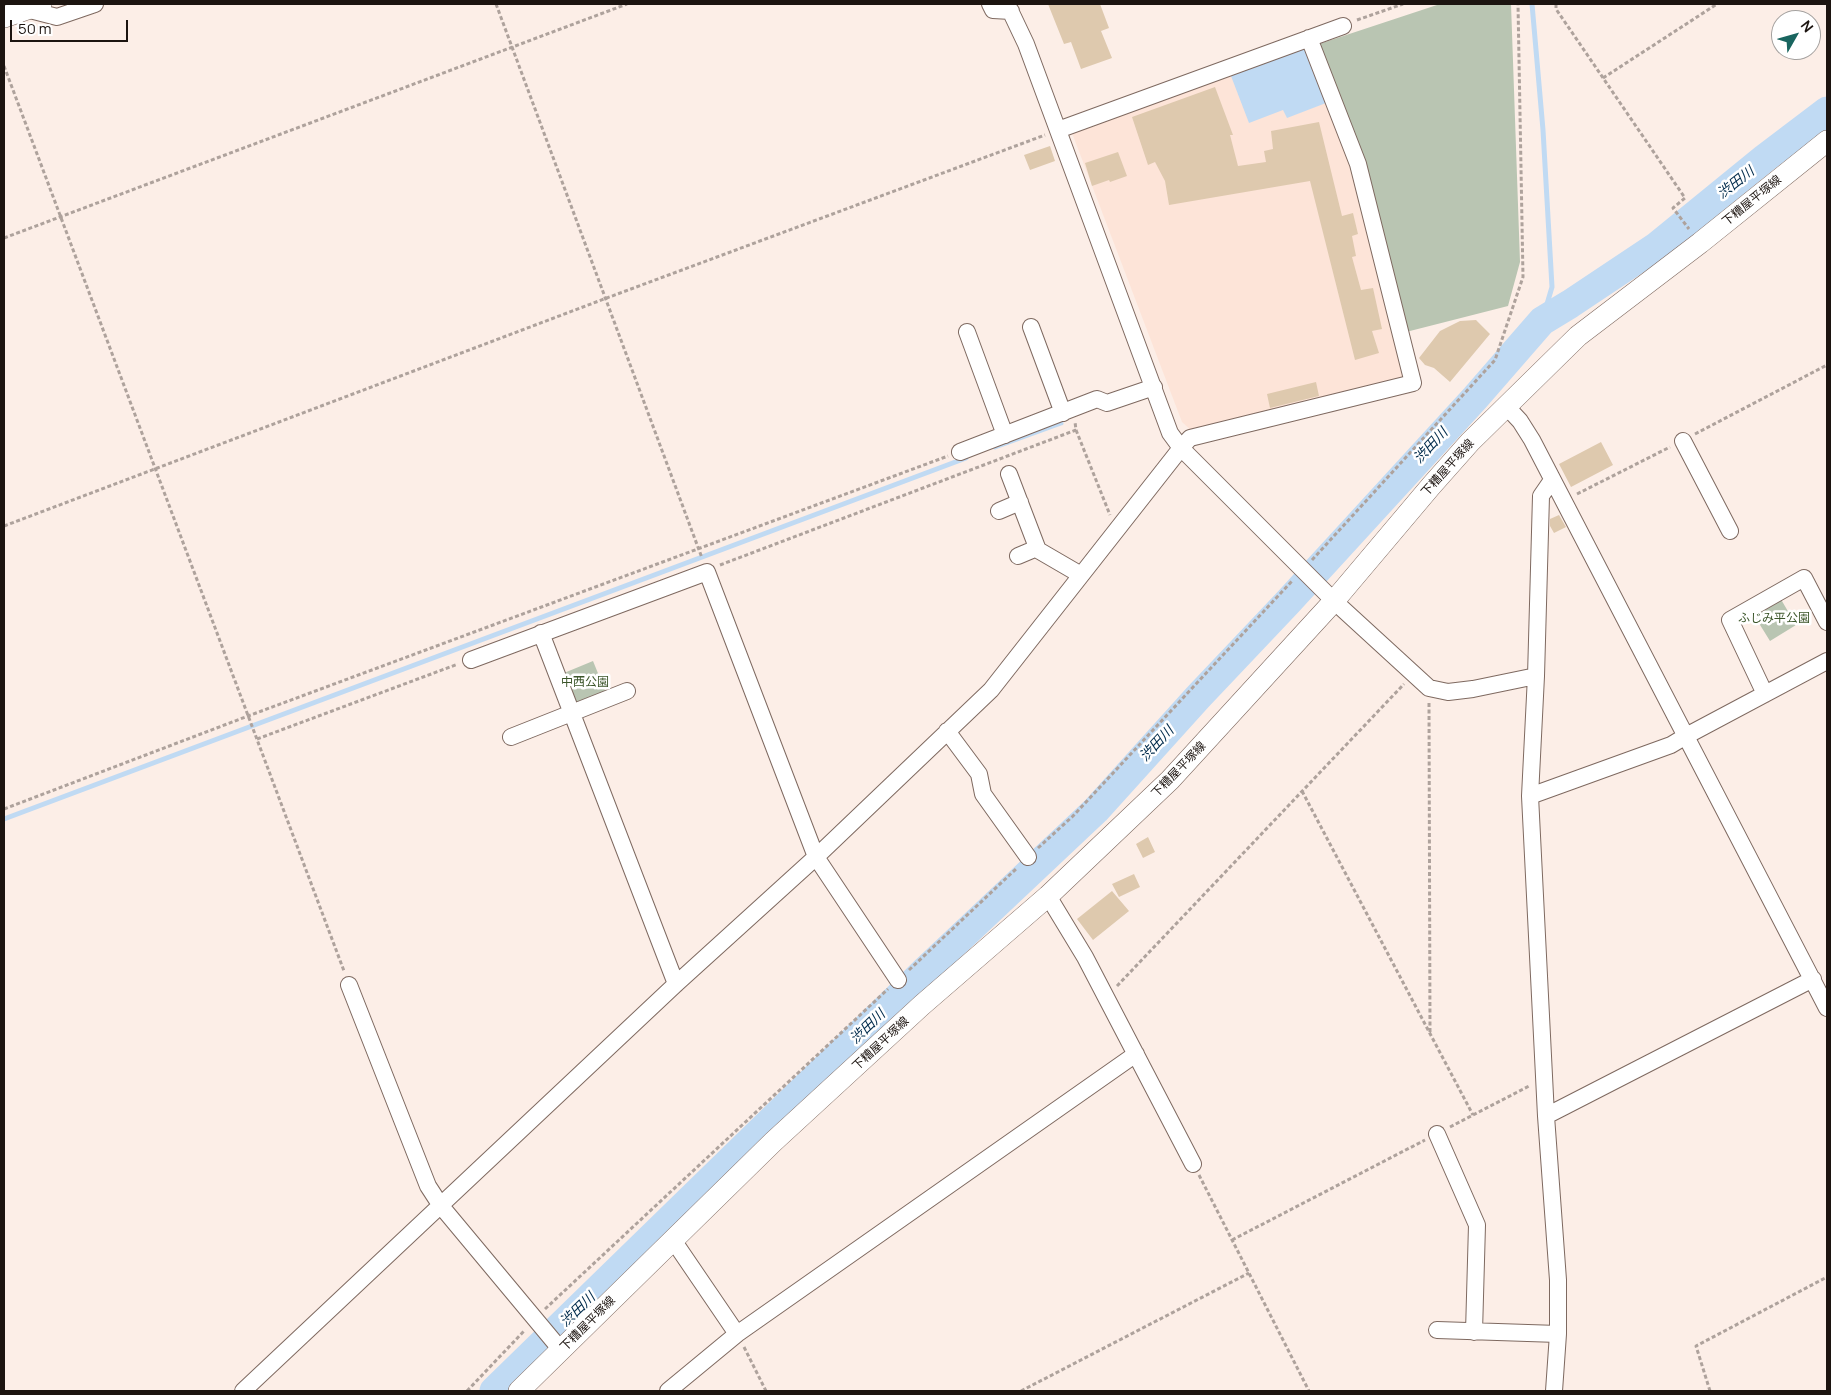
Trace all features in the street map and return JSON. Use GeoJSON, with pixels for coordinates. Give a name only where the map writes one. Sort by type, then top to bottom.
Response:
{"type":"FeatureCollection","features":[{"type":"Feature","properties":{"kind":"main road"},"geometry":{"type":"LineString","coordinates":[[4,18],[33,6]]}},
{"type":"Feature","properties":{"kind":"main road","name":"下糟屋平塚線"},"geometry":{"type":"LineString","coordinates":[[519,1391],[773,1142],[894,1031],[1048,896],[1170,780],[1328,595],[1506,406],[1578,336],[1700,244],[1827,140]]}},
{"type":"Feature","properties":{"kind":"street"},"geometry":{"type":"LineString","coordinates":[[33,6],[57,17],[95,4]]}},
{"type":"Feature","properties":{"kind":"street"},"geometry":{"type":"LineString","coordinates":[[990,4],[993,10],[1009,7],[1026,44],[1170,433],[1181,448],[1304,572],[1429,688],[1448,692],[1473,689],[1536,676]]}},
{"type":"Feature","properties":{"kind":"street"},"geometry":{"type":"LineString","coordinates":[[1058,130],[1342,26]]}},
{"type":"Feature","properties":{"kind":"street"},"geometry":{"type":"LineString","coordinates":[[243,1391],[676,984],[816,857],[991,690],[1190,438],[1412,383],[1358,164],[1309,38]]}},
{"type":"Feature","properties":{"kind":"street"},"geometry":{"type":"LineString","coordinates":[[1031,327],[1067,412]]}},
{"type":"Feature","properties":{"kind":"street"},"geometry":{"type":"LineString","coordinates":[[967,332],[1005,435]]}},
{"type":"Feature","properties":{"kind":"street"},"geometry":{"type":"LineString","coordinates":[[960,452],[1097,399],[1107,403],[1154,387]]}},
{"type":"Feature","properties":{"kind":"street"},"geometry":{"type":"LineString","coordinates":[[1506,406],[1520,421],[1532,440],[1827,1008]]}},
{"type":"Feature","properties":{"kind":"street"},"geometry":{"type":"LineString","coordinates":[[1683,441],[1730,531]]}},
{"type":"Feature","properties":{"kind":"street"},"geometry":{"type":"LineString","coordinates":[[1009,474],[1037,548],[1081,575]]}},
{"type":"Feature","properties":{"kind":"street"},"geometry":{"type":"LineString","coordinates":[[1552,480],[1540,496],[1536,676],[1530,796],[1546,1116],[1558,1280],[1558,1334],[1554,1391]]}},
{"type":"Feature","properties":{"kind":"street"},"geometry":{"type":"LineString","coordinates":[[999,511],[1020,502]]}},
{"type":"Feature","properties":{"kind":"street"},"geometry":{"type":"LineString","coordinates":[[1018,556],[1037,548]]}},
{"type":"Feature","properties":{"kind":"street"},"geometry":{"type":"LineString","coordinates":[[471,660],[707,572],[816,857],[898,980]]}},
{"type":"Feature","properties":{"kind":"street"},"geometry":{"type":"LineString","coordinates":[[1766,694],[1730,620],[1804,578],[1827,622]]}},
{"type":"Feature","properties":{"kind":"street"},"geometry":{"type":"LineString","coordinates":[[541,633],[676,984]]}},
{"type":"Feature","properties":{"kind":"street"},"geometry":{"type":"LineString","coordinates":[[1530,796],[1672,745],[1827,662]]}},
{"type":"Feature","properties":{"kind":"street"},"geometry":{"type":"LineString","coordinates":[[511,737],[627,690]]}},
{"type":"Feature","properties":{"kind":"street"},"geometry":{"type":"LineString","coordinates":[[947,731],[979,774],[983,794],[1028,857]]}},
{"type":"Feature","properties":{"kind":"street"},"geometry":{"type":"LineString","coordinates":[[1048,896],[1106,997],[1193,1164]]}},
{"type":"Feature","properties":{"kind":"street"},"geometry":{"type":"LineString","coordinates":[[1546,1116],[1813,979]]}},
{"type":"Feature","properties":{"kind":"street"},"geometry":{"type":"LineString","coordinates":[[349,985],[428,1186],[441,1206],[561,1350]]}},
{"type":"Feature","properties":{"kind":"street"},"geometry":{"type":"LineString","coordinates":[[668,1391],[737,1334],[1136,1054]]}},
{"type":"Feature","properties":{"kind":"street"},"geometry":{"type":"LineString","coordinates":[[1437,1134],[1478,1225],[1474,1332]]}},
{"type":"Feature","properties":{"kind":"street"},"geometry":{"type":"LineString","coordinates":[[673,1240],[737,1334]]}},
{"type":"Feature","properties":{"kind":"street"},"geometry":{"type":"LineString","coordinates":[[1437,1330],[1558,1334]]}},
{"type":"Feature","properties":{"kind":"path"},"geometry":{"type":"LineString","coordinates":[[496,4],[707,572],[718,565],[1076,430]]}},
{"type":"Feature","properties":{"kind":"path"},"geometry":{"type":"LineString","coordinates":[[4,238],[627,4]]}},
{"type":"Feature","properties":{"kind":"path"},"geometry":{"type":"LineString","coordinates":[[1342,26],[1403,4]]}},
{"type":"Feature","properties":{"kind":"path"},"geometry":{"type":"LineString","coordinates":[[467,1391],[536,1319],[1073,816],[1304,572],[1495,360],[1523,277],[1518,4]]}},
{"type":"Feature","properties":{"kind":"path"},"geometry":{"type":"LineString","coordinates":[[1556,4],[1556,9],[1685,198],[1673,208],[1700,244]]}},
{"type":"Feature","properties":{"kind":"path"},"geometry":{"type":"LineString","coordinates":[[1604,78],[1718,4]]}},
{"type":"Feature","properties":{"kind":"path"},"geometry":{"type":"LineString","coordinates":[[4,66],[349,985]]}},
{"type":"Feature","properties":{"kind":"path"},"geometry":{"type":"LineString","coordinates":[[4,526],[604,298],[1058,130]]}},
{"type":"Feature","properties":{"kind":"path"},"geometry":{"type":"LineString","coordinates":[[1067,412],[1075,421],[1076,430],[1116,531]]}},
{"type":"Feature","properties":{"kind":"path"},"geometry":{"type":"LineString","coordinates":[[4,809],[248,716],[960,452]]}},
{"type":"Feature","properties":{"kind":"path"},"geometry":{"type":"LineString","coordinates":[[257,739],[471,660]]}},
{"type":"Feature","properties":{"kind":"path"},"geometry":{"type":"LineString","coordinates":[[1106,997],[1413,674]]}},
{"type":"Feature","properties":{"kind":"path"},"geometry":{"type":"LineString","coordinates":[[1429,688],[1430,1034]]}},
{"type":"Feature","properties":{"kind":"path"},"geometry":{"type":"LineString","coordinates":[[1302,791],[1472,1116]]}},
{"type":"Feature","properties":{"kind":"path"},"geometry":{"type":"LineString","coordinates":[[1232,1240],[1544,1079]]}},
{"type":"Feature","properties":{"kind":"path"},"geometry":{"type":"LineString","coordinates":[[1193,1164],[1309,1391]]}},
{"type":"Feature","properties":{"kind":"path"},"geometry":{"type":"LineString","coordinates":[[1021,1391],[1249,1273]]}},
{"type":"Feature","properties":{"kind":"path"},"geometry":{"type":"LineString","coordinates":[[1710,1391],[1696,1346],[1827,1277]]}},
{"type":"Feature","properties":{"kind":"path"},"geometry":{"type":"LineString","coordinates":[[737,1334],[766,1391]]}},
{"type":"Feature","properties":{"kind":"shaded area"},"geometry":{"type":"Polygon","coordinates":[[[1307,45],[1354,167],[1408,374],[1403,379],[1195,434],[1182,422],[1072,133],[1307,45]]]}},
{"type":"Feature","properties":{"kind":"green space"},"geometry":{"type":"Polygon","coordinates":[[[1440,4],[1511,4],[1520,262],[1508,306],[1406,332],[1370,177],[1316,45],[1440,4]]]}},
{"type":"Feature","properties":{"kind":"green space","name":"ふじみ平公園"},"geometry":{"type":"Polygon","coordinates":[[[1779,596],[1796,625],[1770,641],[1752,612],[1779,596]]]}},
{"type":"Feature","properties":{"kind":"green space","name":"中西公園"},"geometry":{"type":"Polygon","coordinates":[[[593,661],[606,693],[576,705],[564,673],[593,661]]]}},
{"type":"Feature","properties":{"kind":"water"},"geometry":{"type":"Polygon","coordinates":[[[1305,47],[1326,103],[1287,118],[1283,110],[1249,123],[1231,76],[1305,47]]]}},
{"type":"Feature","properties":{"kind":"building"},"geometry":{"type":"Polygon","coordinates":[[[1048,4],[1100,4],[1109,28],[1101,31],[1112,58],[1081,69],[1071,42],[1064,44],[1048,4]]]}},
{"type":"Feature","properties":{"kind":"building"},"geometry":{"type":"Polygon","coordinates":[[[1215,87],[1233,135],[1230,135],[1238,166],[1266,162],[1264,151],[1273,149],[1271,131],[1319,122],[1342,216],[1353,213],[1358,234],[1352,236],[1356,256],[1352,257],[1361,290],[1373,288],[1382,329],[1372,331],[1379,353],[1355,360],[1310,181],[1169,205],[1165,181],[1155,162],[1148,165],[1132,117],[1215,87]]]}},
{"type":"Feature","properties":{"kind":"building"},"geometry":{"type":"Polygon","coordinates":[[[1050,146],[1055,161],[1030,170],[1024,155],[1050,146]]]}},
{"type":"Feature","properties":{"kind":"building"},"geometry":{"type":"Polygon","coordinates":[[[1118,152],[1127,176],[1092,186],[1085,163],[1118,152]]]}},
{"type":"Feature","properties":{"kind":"building"},"geometry":{"type":"Polygon","coordinates":[[[1476,320],[1490,334],[1450,382],[1434,368],[1425,365],[1419,358],[1440,331],[1460,321],[1476,320]]]}},
{"type":"Feature","properties":{"kind":"building"},"geometry":{"type":"Polygon","coordinates":[[[1316,382],[1319,396],[1270,408],[1267,394],[1316,382]]]}},
{"type":"Feature","properties":{"kind":"building"},"geometry":{"type":"Polygon","coordinates":[[[1601,442],[1613,465],[1571,487],[1559,464],[1601,442]]]}},
{"type":"Feature","properties":{"kind":"building"},"geometry":{"type":"Polygon","coordinates":[[[1559,515],[1566,527],[1554,533],[1550,526],[1550,519],[1559,515]]]}},
{"type":"Feature","properties":{"kind":"building"},"geometry":{"type":"Polygon","coordinates":[[[1148,837],[1155,852],[1143,858],[1136,844],[1148,837]]]}},
{"type":"Feature","properties":{"kind":"building"},"geometry":{"type":"Polygon","coordinates":[[[1134,874],[1140,887],[1119,897],[1112,884],[1134,874]]]}},
{"type":"Feature","properties":{"kind":"building"},"geometry":{"type":"Polygon","coordinates":[[[1112,891],[1129,911],[1093,940],[1077,919],[1112,891]]]}},
{"type":"Feature","properties":{"kind":"waterway"},"geometry":{"type":"LineString","coordinates":[[1532,4],[1543,130],[1552,287],[1542,321]]}},
{"type":"Feature","properties":{"kind":"waterway","name":"渋田川"},"geometry":{"type":"LineString","coordinates":[[494,1391],[925,971],[1096,810],[1475,398],[1542,321],[1657,246],[1765,158],[1827,111]]}},
{"type":"Feature","properties":{"kind":"waterway"},"geometry":{"type":"LineString","coordinates":[[995,447],[1061,423]]}},
{"type":"Feature","properties":{"kind":"waterway"},"geometry":{"type":"LineString","coordinates":[[4,819],[966,458]]}}]}
